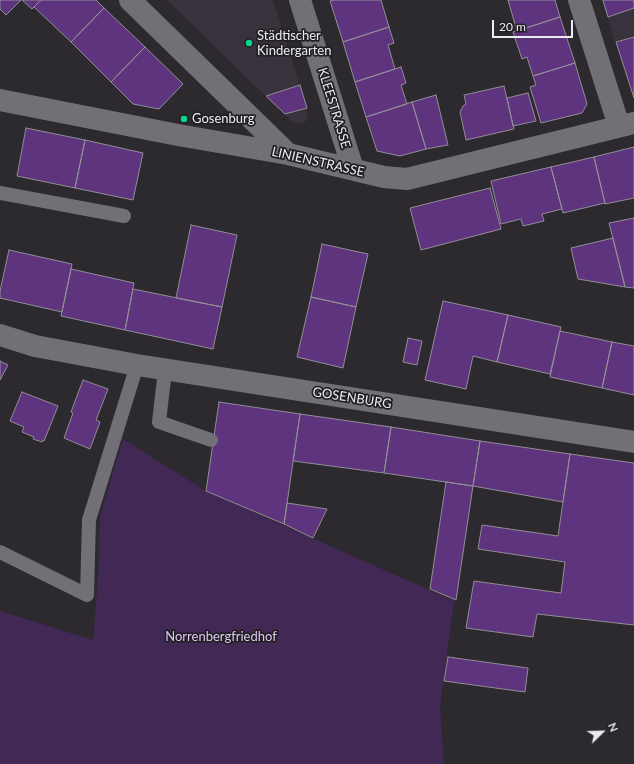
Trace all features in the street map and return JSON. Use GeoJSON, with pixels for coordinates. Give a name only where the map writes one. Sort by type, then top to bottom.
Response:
{"type":"FeatureCollection","features":[{"type":"Feature","properties":{"kind":"street"},"geometry":{"type":"LineString","coordinates":[[130,0],[288,154]]}},
{"type":"Feature","properties":{"kind":"street","name":"KLEESTRASSE"},"geometry":{"type":"LineString","coordinates":[[300,0],[353,169]]}},
{"type":"Feature","properties":{"kind":"street"},"geometry":{"type":"LineString","coordinates":[[579,0],[626,125]]}},
{"type":"Feature","properties":{"kind":"street","name":"LINIENSTRASSE"},"geometry":{"type":"LineString","coordinates":[[0,100],[178,135],[288,154],[384,177],[407,179],[626,125]]}},
{"type":"Feature","properties":{"kind":"street","name":"GOSENBURG"},"geometry":{"type":"LineString","coordinates":[[0,335],[35,346],[164,370],[634,442]]}},
{"type":"Feature","properties":{"kind":"lane"},"geometry":{"type":"LineString","coordinates":[[0,193],[124,216]]}},
{"type":"Feature","properties":{"kind":"lane"},"geometry":{"type":"LineString","coordinates":[[0,552],[87,595],[89,520],[137,365]]}},
{"type":"Feature","properties":{"kind":"lane"},"geometry":{"type":"LineString","coordinates":[[164,370],[159,422],[212,440]]}},
{"type":"Feature","properties":{"kind":"shaded area","name":"Städtischer Kindergarten"},"geometry":{"type":"Polygon","coordinates":[[[167,0],[273,0],[308,111],[306,121],[300,124],[290,120],[167,0]]]}},
{"type":"Feature","properties":{"kind":"shaded area"},"geometry":{"type":"Polygon","coordinates":[[[602,0],[634,0],[634,36],[615,42],[602,0]]]}},
{"type":"Feature","properties":{"kind":"green space","name":"Norrenbergfriedhof"},"geometry":{"type":"Polygon","coordinates":[[[123,439],[206,491],[454,601],[440,707],[444,764],[0,764],[0,611],[93,640],[98,579],[100,516],[123,439]]]}},
{"type":"Feature","properties":{"kind":"building"},"geometry":{"type":"Polygon","coordinates":[[[0,0],[21,0],[6,15],[0,9],[0,0]]]}},
{"type":"Feature","properties":{"kind":"building"},"geometry":{"type":"Polygon","coordinates":[[[22,0],[41,0],[32,9],[22,0]]]}},
{"type":"Feature","properties":{"kind":"building"},"geometry":{"type":"Polygon","coordinates":[[[41,0],[96,0],[104,8],[71,42],[34,7],[41,0]]]}},
{"type":"Feature","properties":{"kind":"building"},"geometry":{"type":"Polygon","coordinates":[[[381,0],[389,27],[343,42],[330,1],[381,0]]]}},
{"type":"Feature","properties":{"kind":"building"},"geometry":{"type":"Polygon","coordinates":[[[508,0],[555,0],[560,17],[517,31],[508,0]]]}},
{"type":"Feature","properties":{"kind":"building"},"geometry":{"type":"Polygon","coordinates":[[[603,0],[634,0],[634,8],[608,17],[603,0]]]}},
{"type":"Feature","properties":{"kind":"building"},"geometry":{"type":"Polygon","coordinates":[[[104,8],[145,47],[111,82],[71,42],[104,8]]]}},
{"type":"Feature","properties":{"kind":"building"},"geometry":{"type":"Polygon","coordinates":[[[560,17],[575,63],[533,76],[527,57],[522,59],[513,32],[560,17]]]}},
{"type":"Feature","properties":{"kind":"building"},"geometry":{"type":"Polygon","coordinates":[[[389,27],[394,43],[388,45],[395,69],[355,82],[343,42],[389,27]]]}},
{"type":"Feature","properties":{"kind":"building"},"geometry":{"type":"Polygon","coordinates":[[[634,37],[634,98],[616,42],[634,37]]]}},
{"type":"Feature","properties":{"kind":"building"},"geometry":{"type":"Polygon","coordinates":[[[145,47],[183,84],[159,109],[133,104],[111,82],[145,47]]]}},
{"type":"Feature","properties":{"kind":"building"},"geometry":{"type":"Polygon","coordinates":[[[575,63],[587,104],[582,113],[541,123],[530,87],[536,85],[533,76],[575,63]]]}},
{"type":"Feature","properties":{"kind":"building"},"geometry":{"type":"Polygon","coordinates":[[[401,67],[406,83],[401,85],[407,104],[366,117],[355,82],[401,67]]]}},
{"type":"Feature","properties":{"kind":"building"},"geometry":{"type":"Polygon","coordinates":[[[300,85],[307,108],[285,114],[266,96],[300,85]]]}},
{"type":"Feature","properties":{"kind":"building"},"geometry":{"type":"Polygon","coordinates":[[[504,86],[514,129],[466,140],[460,112],[466,104],[464,95],[504,86]]]}},
{"type":"Feature","properties":{"kind":"building"},"geometry":{"type":"Polygon","coordinates":[[[528,93],[536,121],[513,126],[507,98],[528,93]]]}},
{"type":"Feature","properties":{"kind":"building"},"geometry":{"type":"Polygon","coordinates":[[[436,95],[448,145],[426,149],[412,102],[436,95]]]}},
{"type":"Feature","properties":{"kind":"building"},"geometry":{"type":"Polygon","coordinates":[[[412,102],[426,149],[400,156],[377,151],[366,117],[412,102]]]}},
{"type":"Feature","properties":{"kind":"building"},"geometry":{"type":"Polygon","coordinates":[[[26,128],[85,140],[75,188],[17,176],[26,128]]]}},
{"type":"Feature","properties":{"kind":"building"},"geometry":{"type":"Polygon","coordinates":[[[85,140],[143,153],[133,200],[75,188],[85,140]]]}},
{"type":"Feature","properties":{"kind":"building"},"geometry":{"type":"Polygon","coordinates":[[[634,147],[634,198],[605,204],[594,157],[634,147]]]}},
{"type":"Feature","properties":{"kind":"building"},"geometry":{"type":"Polygon","coordinates":[[[594,157],[605,203],[563,213],[551,167],[594,157]]]}},
{"type":"Feature","properties":{"kind":"building"},"geometry":{"type":"Polygon","coordinates":[[[551,167],[562,209],[542,214],[544,221],[523,226],[521,219],[501,224],[491,181],[551,167]]]}},
{"type":"Feature","properties":{"kind":"building"},"geometry":{"type":"Polygon","coordinates":[[[490,188],[501,229],[421,250],[410,208],[490,188]]]}},
{"type":"Feature","properties":{"kind":"building"},"geometry":{"type":"Polygon","coordinates":[[[634,218],[634,288],[625,287],[609,223],[634,218]]]}},
{"type":"Feature","properties":{"kind":"building"},"geometry":{"type":"Polygon","coordinates":[[[191,225],[237,235],[222,307],[176,298],[191,225]]]}},
{"type":"Feature","properties":{"kind":"building"},"geometry":{"type":"Polygon","coordinates":[[[613,238],[625,287],[578,279],[571,248],[613,238]]]}},
{"type":"Feature","properties":{"kind":"building"},"geometry":{"type":"Polygon","coordinates":[[[322,244],[368,254],[356,307],[311,297],[322,244]]]}},
{"type":"Feature","properties":{"kind":"building"},"geometry":{"type":"Polygon","coordinates":[[[9,250],[72,264],[62,312],[0,298],[0,291],[9,250]]]}},
{"type":"Feature","properties":{"kind":"building"},"geometry":{"type":"Polygon","coordinates":[[[71,269],[134,283],[125,330],[61,316],[71,269]]]}},
{"type":"Feature","properties":{"kind":"building"},"geometry":{"type":"Polygon","coordinates":[[[133,289],[222,307],[213,349],[125,330],[133,289]]]}},
{"type":"Feature","properties":{"kind":"building"},"geometry":{"type":"Polygon","coordinates":[[[311,297],[356,307],[343,368],[297,357],[311,297]]]}},
{"type":"Feature","properties":{"kind":"building"},"geometry":{"type":"Polygon","coordinates":[[[443,301],[508,315],[497,362],[473,356],[466,389],[425,380],[443,301]]]}},
{"type":"Feature","properties":{"kind":"building"},"geometry":{"type":"Polygon","coordinates":[[[508,315],[561,327],[550,374],[497,362],[508,315]]]}},
{"type":"Feature","properties":{"kind":"building"},"geometry":{"type":"Polygon","coordinates":[[[560,331],[612,342],[602,388],[550,377],[560,331]]]}},
{"type":"Feature","properties":{"kind":"building"},"geometry":{"type":"Polygon","coordinates":[[[408,338],[422,341],[417,365],[403,362],[408,338]]]}},
{"type":"Feature","properties":{"kind":"building"},"geometry":{"type":"Polygon","coordinates":[[[612,342],[634,346],[634,395],[602,388],[612,342]]]}},
{"type":"Feature","properties":{"kind":"building"},"geometry":{"type":"Polygon","coordinates":[[[0,361],[8,365],[0,380],[0,361]]]}},
{"type":"Feature","properties":{"kind":"building"},"geometry":{"type":"Polygon","coordinates":[[[83,380],[108,389],[96,420],[100,422],[90,449],[64,438],[73,413],[71,412],[83,380]]]}},
{"type":"Feature","properties":{"kind":"building"},"geometry":{"type":"Polygon","coordinates":[[[22,392],[58,406],[44,441],[43,440],[42,442],[33,439],[34,437],[22,432],[24,427],[10,421],[22,392]]]}},
{"type":"Feature","properties":{"kind":"building"},"geometry":{"type":"Polygon","coordinates":[[[219,402],[300,414],[284,524],[206,491],[219,402]]]}},
{"type":"Feature","properties":{"kind":"building"},"geometry":{"type":"Polygon","coordinates":[[[300,414],[391,427],[384,473],[293,461],[300,414]]]}},
{"type":"Feature","properties":{"kind":"building"},"geometry":{"type":"Polygon","coordinates":[[[391,427],[480,441],[473,486],[384,473],[391,427]]]}},
{"type":"Feature","properties":{"kind":"building"},"geometry":{"type":"Polygon","coordinates":[[[480,441],[570,454],[563,502],[473,486],[480,441]]]}},
{"type":"Feature","properties":{"kind":"building"},"geometry":{"type":"Polygon","coordinates":[[[570,454],[634,463],[634,625],[537,614],[533,637],[466,628],[474,581],[561,593],[565,562],[478,549],[482,525],[558,536],[570,454]]]}},
{"type":"Feature","properties":{"kind":"building"},"geometry":{"type":"Polygon","coordinates":[[[446,482],[473,486],[456,600],[430,589],[446,482]]]}},
{"type":"Feature","properties":{"kind":"building"},"geometry":{"type":"Polygon","coordinates":[[[287,503],[327,509],[313,538],[284,524],[287,503]]]}},
{"type":"Feature","properties":{"kind":"building"},"geometry":{"type":"Polygon","coordinates":[[[448,657],[528,668],[525,692],[444,681],[448,657]]]}},
{"type":"Feature","properties":{"kind":"place","name":"Städtischer Kindergarten"},"geometry":{"type":"Point","coordinates":[249,43]}},
{"type":"Feature","properties":{"kind":"place","name":"Gosenburg"},"geometry":{"type":"Point","coordinates":[184,119]}}]}
